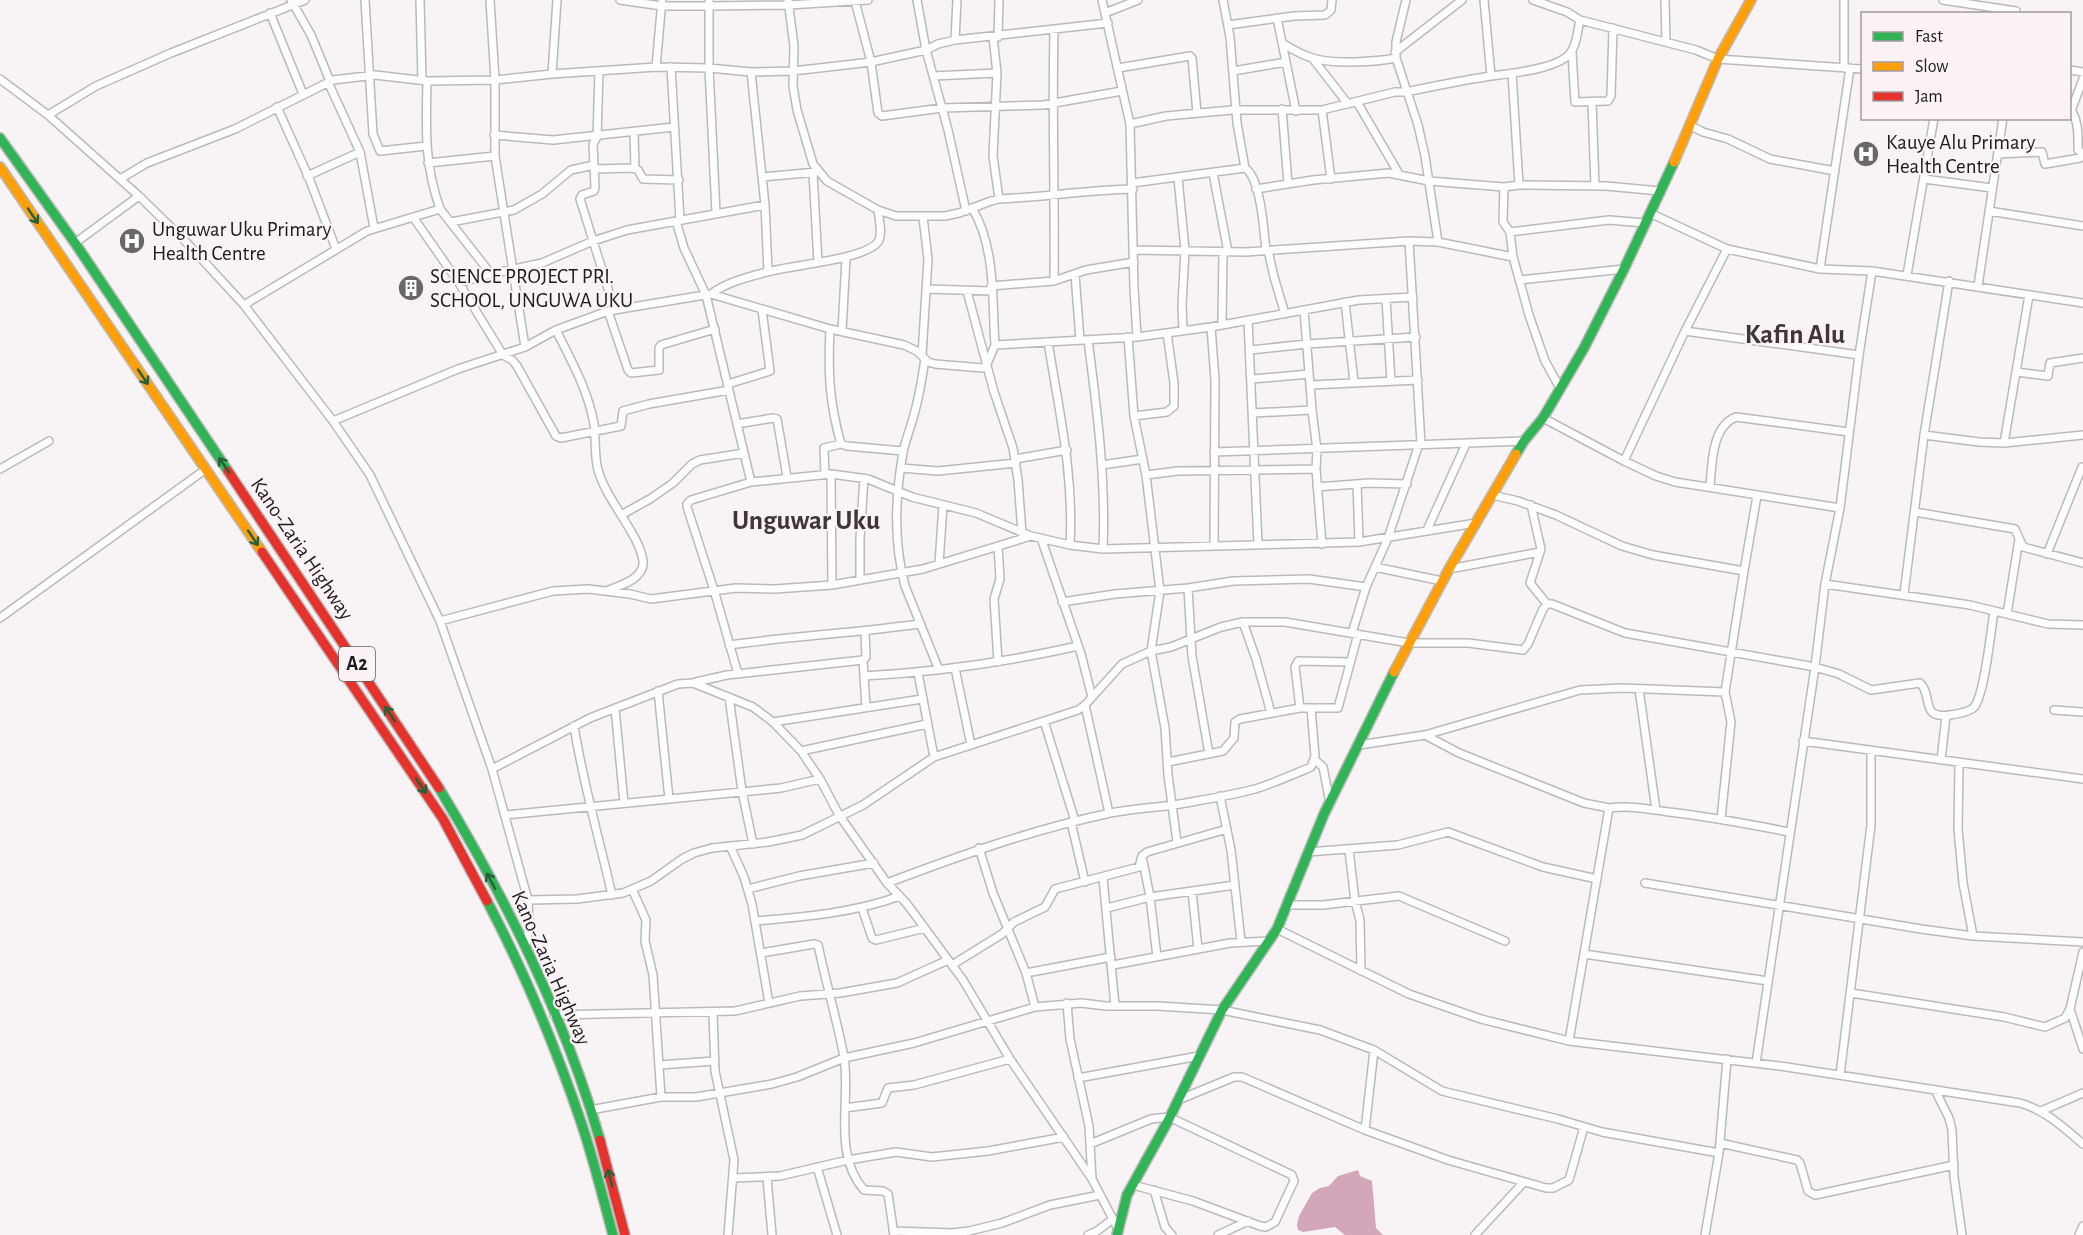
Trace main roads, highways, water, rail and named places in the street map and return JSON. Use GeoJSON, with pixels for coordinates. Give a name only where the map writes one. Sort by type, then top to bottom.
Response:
{"type":"FeatureCollection","features":[{"type":"Feature","properties":{"kind":"main road"},"geometry":{"type":"LineString","coordinates":[[1118,1232],[1127,1195],[1178,1100],[1222,1010],[1277,929],[1330,802],[1409,643],[1442,581],[1524,441],[1543,418],[1584,348],[1691,126],[1718,59],[1751,0]]}},
{"type":"Feature","properties":{"kind":"main road","name":"Kano-Zaria Highway"},"geometry":{"type":"LineString","coordinates":[[0,138],[75,243],[440,789],[488,873],[525,947],[579,1077],[625,1235]]}},
{"type":"Feature","properties":{"kind":"main road","name":"Kano-Zaria Highway"},"geometry":{"type":"LineString","coordinates":[[0,167],[443,819],[486,897],[531,990],[592,1157],[613,1235]]}},
{"type":"Feature","properties":{"kind":"place","name":"Kauye Alu Primary Health Centre"},"geometry":{"type":"Point","coordinates":[1866,154]}},
{"type":"Feature","properties":{"kind":"place","name":"Unguwar Uku Primary Health Centre"},"geometry":{"type":"Point","coordinates":[132,241]}},
{"type":"Feature","properties":{"kind":"place","name":"SCIENCE PROJECT PRI. SCHOOL, UNGUWA UKU"},"geometry":{"type":"Point","coordinates":[411,288]}},
{"type":"Feature","properties":{"kind":"district","name":"Kafin Alu"},"geometry":{"type":"Point","coordinates":[1795,334]}},
{"type":"Feature","properties":{"kind":"district","name":"Unguwar Uku"},"geometry":{"type":"Point","coordinates":[806,520]}}]}
